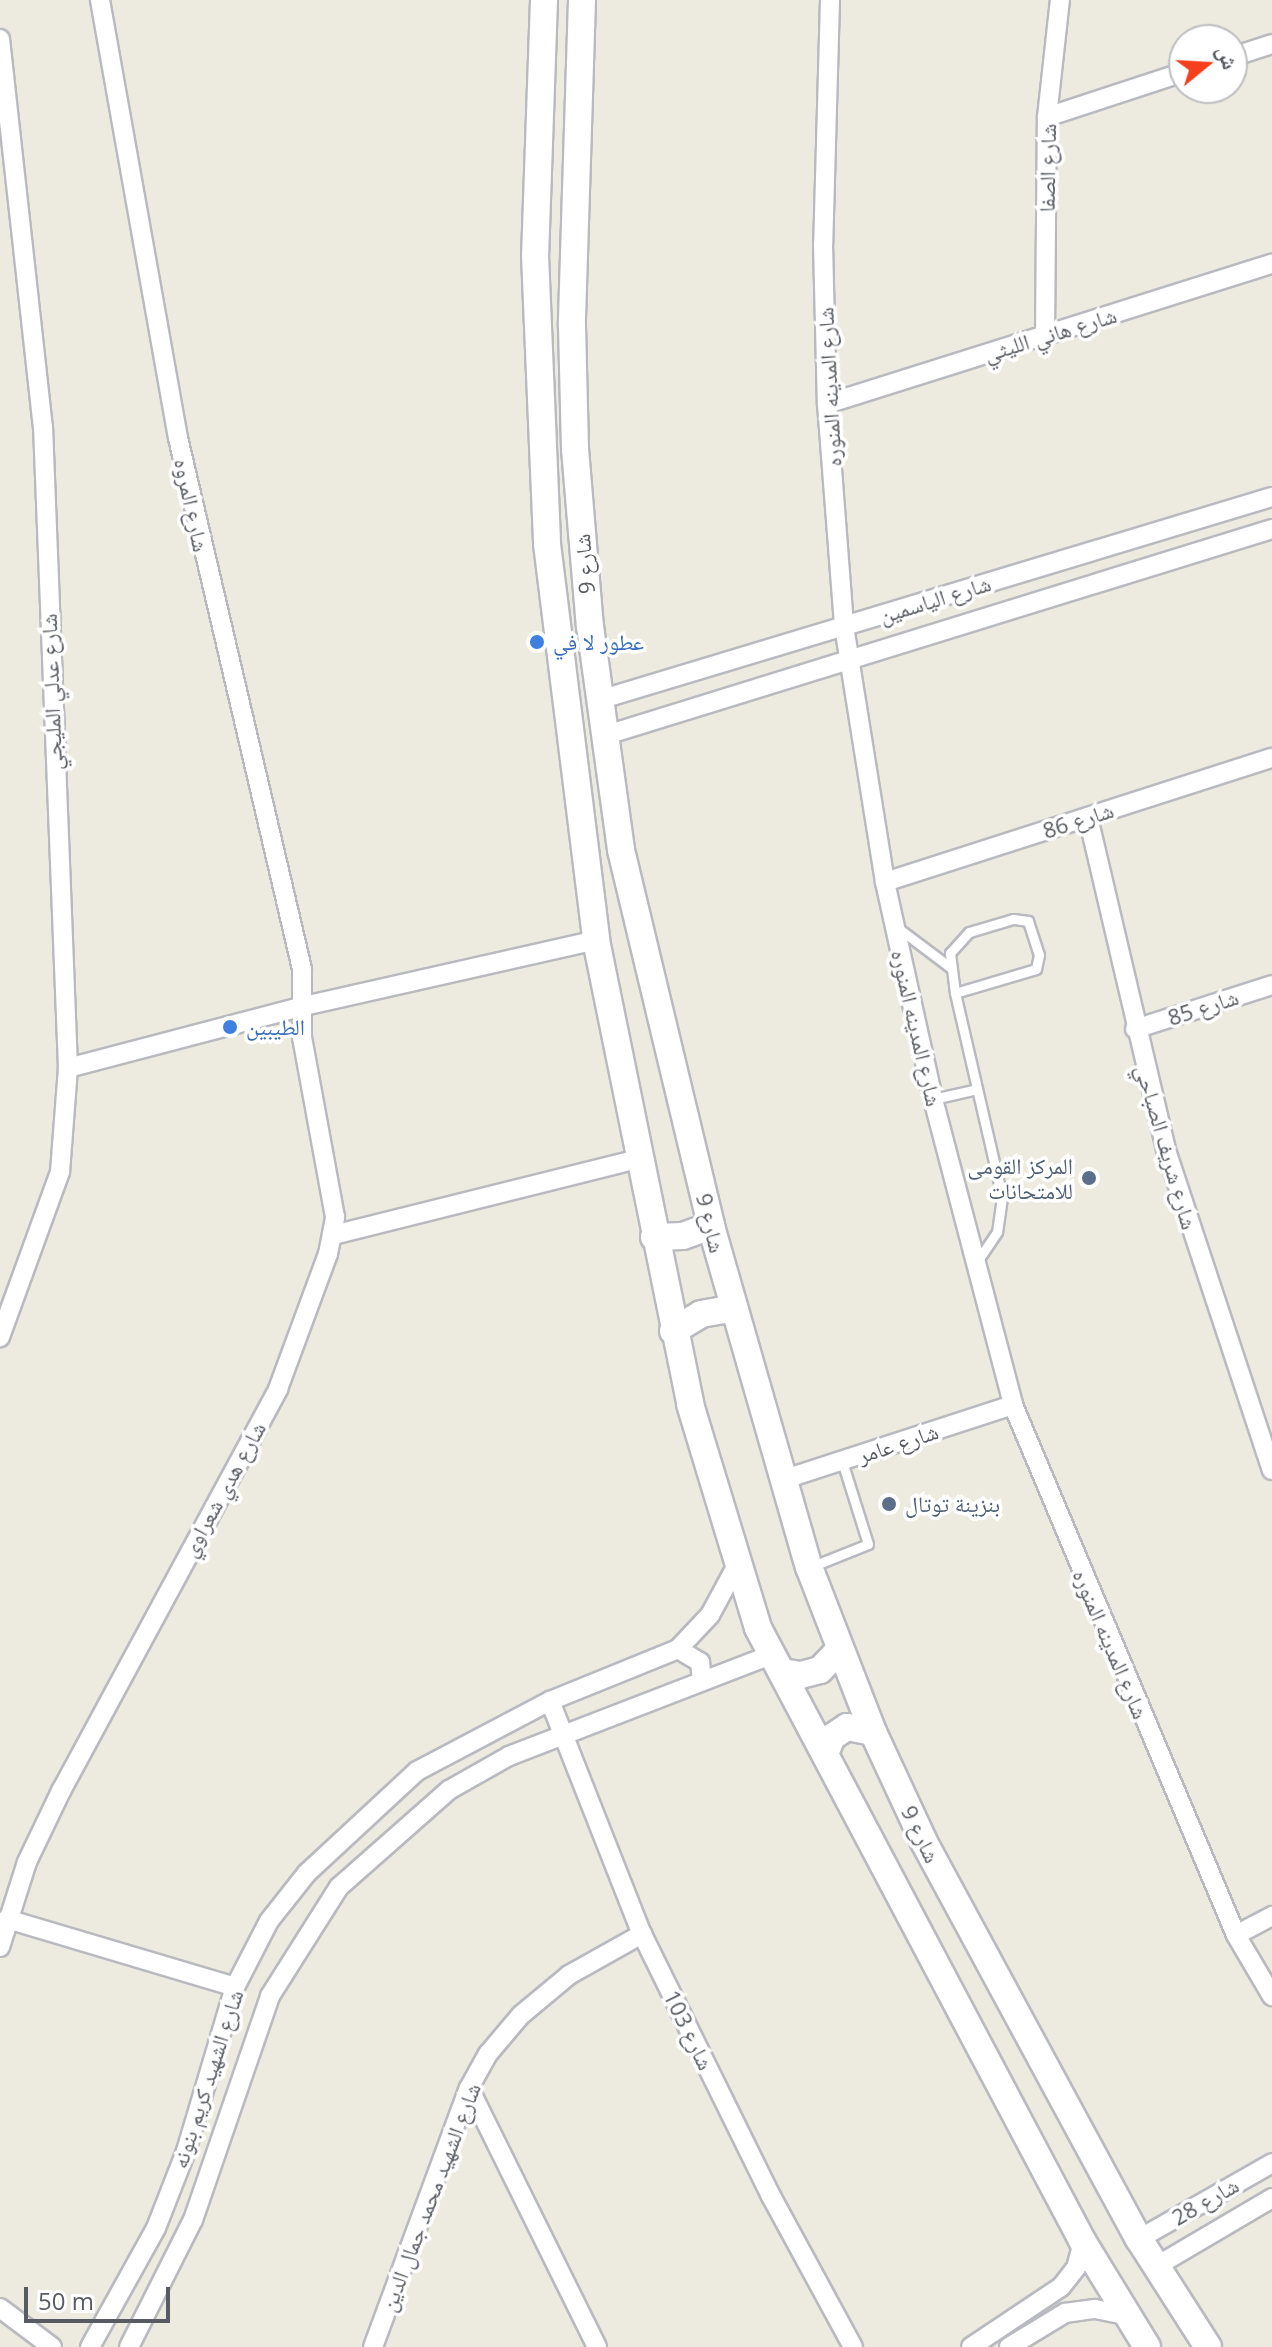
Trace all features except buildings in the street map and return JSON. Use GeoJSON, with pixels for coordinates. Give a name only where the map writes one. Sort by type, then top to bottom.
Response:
{"type":"FeatureCollection","features":[{"type":"Feature","properties":{"kind":"main road","name":"شارع 9"},"geometry":{"type":"LineString","coordinates":[[544,0],[535,193],[541,452],[547,544],[596,940],[673,1331],[737,1565],[777,1663],[1083,2242],[1147,2347]]}},
{"type":"Feature","properties":{"kind":"main road","name":"شارع 9"},"geometry":{"type":"LineString","coordinates":[[582,0],[572,253],[574,402],[599,700],[621,850],[711,1226],[809,1567],[873,1732],[924,1842],[1139,2239],[1208,2347]]}},
{"type":"Feature","properties":{"kind":"main road"},"geometry":{"type":"LineString","coordinates":[[654,1237],[683,1236],[711,1226]]}},
{"type":"Feature","properties":{"kind":"main road"},"geometry":{"type":"LineString","coordinates":[[673,1331],[701,1314],[734,1308]]}},
{"type":"Feature","properties":{"kind":"main road"},"geometry":{"type":"LineString","coordinates":[[777,1663],[801,1675],[820,1670],[840,1649]]}},
{"type":"Feature","properties":{"kind":"main road"},"geometry":{"type":"LineString","coordinates":[[825,1754],[832,1737],[847,1727],[873,1732]]}},
{"type":"Feature","properties":{"kind":"street","name":"شارع المروه"},"geometry":{"type":"LineString","coordinates":[[100,0],[178,438],[279,858],[302,969],[304,1006]]}},
{"type":"Feature","properties":{"kind":"street","name":"شارع المدينه المنوره"},"geometry":{"type":"LineString","coordinates":[[830,0],[823,244],[827,404],[844,626],[885,882],[933,1099],[974,1267],[1013,1405],[1236,1935],[1272,1996]]}},
{"type":"Feature","properties":{"kind":"street","name":"شارع الصفا"},"geometry":{"type":"LineString","coordinates":[[1045,336],[1047,117],[1060,0]]}},
{"type":"Feature","properties":{"kind":"street","name":"شارع عدلي المليجي"},"geometry":{"type":"LineString","coordinates":[[0,39],[42,411],[68,1068],[60,1172],[0,1337]]}},
{"type":"Feature","properties":{"kind":"street"},"geometry":{"type":"LineString","coordinates":[[1248,52],[1272,44]]}},
{"type":"Feature","properties":{"kind":"street"},"geometry":{"type":"LineString","coordinates":[[1047,117],[1168,77]]}},
{"type":"Feature","properties":{"kind":"street","name":"شارع هاني الليثي"},"geometry":{"type":"LineString","coordinates":[[827,404],[1272,264]]}},
{"type":"Feature","properties":{"kind":"street"},"geometry":{"type":"LineString","coordinates":[[1269,498],[1272,519]]}},
{"type":"Feature","properties":{"kind":"street","name":"شارع الياسمين"},"geometry":{"type":"LineString","coordinates":[[599,700],[1269,498]]}},
{"type":"Feature","properties":{"kind":"street","name":"شارع الياسمين"},"geometry":{"type":"LineString","coordinates":[[603,736],[1272,529]]}},
{"type":"Feature","properties":{"kind":"street","name":"شارع 86"},"geometry":{"type":"LineString","coordinates":[[885,882],[1272,758]]}},
{"type":"Feature","properties":{"kind":"street","name":"شارع شريف الصباحي"},"geometry":{"type":"LineString","coordinates":[[1088,817],[1135,1029],[1204,1276],[1272,1470]]}},
{"type":"Feature","properties":{"kind":"street"},"geometry":{"type":"LineString","coordinates":[[68,1068],[304,1006],[596,940]]}},
{"type":"Feature","properties":{"kind":"street","name":"شارع 85"},"geometry":{"type":"LineString","coordinates":[[1135,1029],[1272,985]]}},
{"type":"Feature","properties":{"kind":"street","name":"شارع هدي شعراوي"},"geometry":{"type":"LineString","coordinates":[[0,1947],[7,1919],[61,1791],[278,1389],[333,1235],[334,1196],[302,1038],[304,1006]]}},
{"type":"Feature","properties":{"kind":"street"},"geometry":{"type":"LineString","coordinates":[[333,1235],[641,1158]]}},
{"type":"Feature","properties":{"kind":"street","name":"شارع عامر"},"geometry":{"type":"LineString","coordinates":[[782,1480],[1013,1405]]}},
{"type":"Feature","properties":{"kind":"street","name":"شارع الشهيد كريم بنونه"},"geometry":{"type":"LineString","coordinates":[[90,2347],[156,2228],[186,2151],[235,1987],[269,1921],[364,1816],[417,1771],[550,1701],[678,1649],[710,1615],[737,1565]]}},
{"type":"Feature","properties":{"kind":"street"},"geometry":{"type":"LineString","coordinates":[[678,1649],[700,1662],[702,1681]]}},
{"type":"Feature","properties":{"kind":"street","name":"شارع الشهيد كريم بنونه"},"geometry":{"type":"LineString","coordinates":[[129,2347],[193,2220],[244,2063],[270,1996],[301,1939],[339,1887],[449,1790],[509,1756],[702,1681],[777,1663]]}},
{"type":"Feature","properties":{"kind":"street","name":"شارع 103"},"geometry":{"type":"LineString","coordinates":[[550,1701],[642,1934],[771,2196],[853,2347]]}},
{"type":"Feature","properties":{"kind":"street"},"geometry":{"type":"LineString","coordinates":[[1236,1935],[1272,1916]]}},
{"type":"Feature","properties":{"kind":"street"},"geometry":{"type":"LineString","coordinates":[[7,1919],[235,1987]]}},
{"type":"Feature","properties":{"kind":"street","name":"شارع الشهيد محمد جمال الدين"},"geometry":{"type":"LineString","coordinates":[[373,2347],[469,2088],[488,2054],[521,2015],[569,1975],[642,1934]]}},
{"type":"Feature","properties":{"kind":"street"},"geometry":{"type":"LineString","coordinates":[[469,2088],[597,2347]]}},
{"type":"Feature","properties":{"kind":"street","name":"شارع 28"},"geometry":{"type":"LineString","coordinates":[[1139,2239],[1272,2163]]}},
{"type":"Feature","properties":{"kind":"street","name":"شارع 28"},"geometry":{"type":"LineString","coordinates":[[1155,2267],[1272,2198]]}},
{"type":"Feature","properties":{"kind":"street"},"geometry":{"type":"LineString","coordinates":[[971,2347],[1061,2287],[1076,2268],[1083,2242]]}},
{"type":"Feature","properties":{"kind":"street"},"geometry":{"type":"LineString","coordinates":[[0,2308],[52,2347]]}},
{"type":"Feature","properties":{"kind":"street"},"geometry":{"type":"LineString","coordinates":[[1009,2347],[1065,2313],[1095,2309],[1127,2315]]}},
{"type":"Feature","properties":{"kind":"lane"},"geometry":{"type":"LineString","coordinates":[[955,993],[1036,969],[1040,962],[1032,928],[1021,918],[969,932],[950,953],[955,993],[1002,1197],[997,1232],[974,1267]]}},
{"type":"Feature","properties":{"kind":"lane"},"geometry":{"type":"LineString","coordinates":[[895,926],[950,967]]}},
{"type":"Feature","properties":{"kind":"lane"},"geometry":{"type":"LineString","coordinates":[[933,1099],[977,1089]]}},
{"type":"Feature","properties":{"kind":"lane"},"geometry":{"type":"LineString","coordinates":[[809,1567],[868,1544],[842,1461]]}},
{"type":"Feature","properties":{"kind":"place","name":"عطور لا في"},"geometry":{"type":"Point","coordinates":[537,642]}},
{"type":"Feature","properties":{"kind":"place","name":"الطيبين"},"geometry":{"type":"Point","coordinates":[230,1027]}},
{"type":"Feature","properties":{"kind":"place","name":"المركز القومى للامتحانات"},"geometry":{"type":"Point","coordinates":[1089,1178]}},
{"type":"Feature","properties":{"kind":"place","name":"بنزينة توتال"},"geometry":{"type":"Point","coordinates":[889,1504]}}]}
